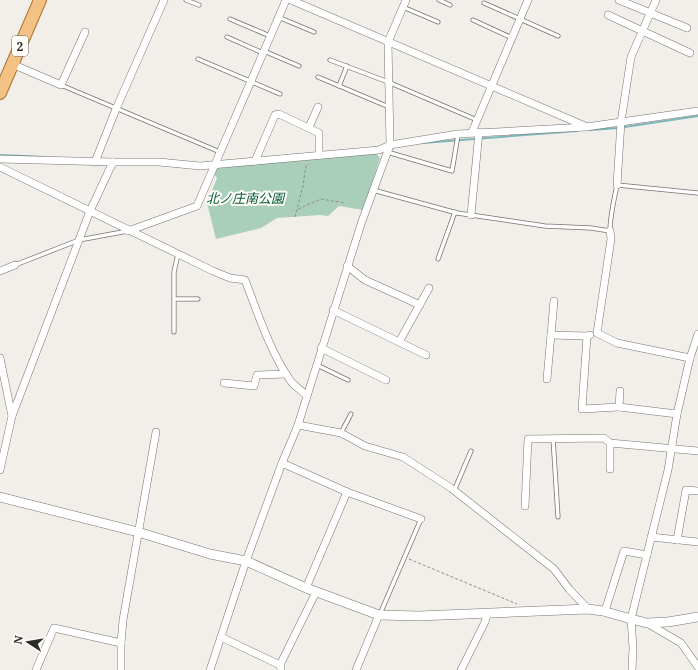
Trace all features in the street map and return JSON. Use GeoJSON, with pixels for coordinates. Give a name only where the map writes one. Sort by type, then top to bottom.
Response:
{"type":"FeatureCollection","features":[{"type":"Feature","properties":{"kind":"main road","name":"2"},"geometry":{"type":"LineString","coordinates":[[0,93],[40,0]]}},
{"type":"Feature","properties":{"kind":"street"},"geometry":{"type":"LineString","coordinates":[[95,162],[116,109],[164,0]]}},
{"type":"Feature","properties":{"kind":"street"},"geometry":{"type":"LineString","coordinates":[[128,231],[197,206],[286,0]]}},
{"type":"Feature","properties":{"kind":"street"},"geometry":{"type":"LineString","coordinates":[[291,0],[586,127]]}},
{"type":"Feature","properties":{"kind":"street"},"geometry":{"type":"LineString","coordinates":[[210,670],[246,561],[282,463],[298,425],[347,266],[388,148],[388,42],[406,0]]}},
{"type":"Feature","properties":{"kind":"street"},"geometry":{"type":"LineString","coordinates":[[471,215],[475,132],[477,120],[528,0]]}},
{"type":"Feature","properties":{"kind":"street"},"geometry":{"type":"LineString","coordinates":[[619,0],[687,28]]}},
{"type":"Feature","properties":{"kind":"street"},"geometry":{"type":"LineString","coordinates":[[617,185],[621,122],[631,57],[656,0]]}},
{"type":"Feature","properties":{"kind":"street"},"geometry":{"type":"LineString","coordinates":[[608,16],[642,30],[690,53]]}},
{"type":"Feature","properties":{"kind":"street"},"geometry":{"type":"LineString","coordinates":[[12,64],[61,85],[85,32]]}},
{"type":"Feature","properties":{"kind":"street"},"geometry":{"type":"LineString","coordinates":[[309,127],[318,107]]}},
{"type":"Feature","properties":{"kind":"street"},"geometry":{"type":"LineString","coordinates":[[0,159],[95,162],[159,162],[200,166],[379,150],[458,134],[586,127],[698,111]]}},
{"type":"Feature","properties":{"kind":"street"},"geometry":{"type":"LineString","coordinates":[[255,162],[274,115],[279,114],[320,132],[319,155]]}},
{"type":"Feature","properties":{"kind":"street"},"geometry":{"type":"LineString","coordinates":[[0,470],[12,416],[90,211],[114,162]]}},
{"type":"Feature","properties":{"kind":"street"},"geometry":{"type":"LineString","coordinates":[[0,167],[128,231],[213,271],[230,278],[245,280],[267,335],[286,374],[294,385],[306,395]]}},
{"type":"Feature","properties":{"kind":"street"},"geometry":{"type":"LineString","coordinates":[[597,333],[611,240],[610,231]]}},
{"type":"Feature","properties":{"kind":"street"},"geometry":{"type":"LineString","coordinates":[[0,271],[15,264]]}},
{"type":"Feature","properties":{"kind":"street"},"geometry":{"type":"LineString","coordinates":[[347,266],[365,280],[420,305]]}},
{"type":"Feature","properties":{"kind":"street"},"geometry":{"type":"LineString","coordinates":[[399,342],[429,288]]}},
{"type":"Feature","properties":{"kind":"street"},"geometry":{"type":"LineString","coordinates":[[547,379],[554,301]]}},
{"type":"Feature","properties":{"kind":"street"},"geometry":{"type":"LineString","coordinates":[[334,310],[426,355]]}},
{"type":"Feature","properties":{"kind":"street"},"geometry":{"type":"LineString","coordinates":[[551,335],[587,336],[597,333],[617,343],[690,358]]}},
{"type":"Feature","properties":{"kind":"street"},"geometry":{"type":"LineString","coordinates":[[632,670],[633,648],[630,619],[668,470],[677,414],[690,358],[698,334]]}},
{"type":"Feature","properties":{"kind":"street"},"geometry":{"type":"LineString","coordinates":[[587,336],[582,409],[619,408],[677,414]]}},
{"type":"Feature","properties":{"kind":"street"},"geometry":{"type":"LineString","coordinates":[[321,348],[386,380]]}},
{"type":"Feature","properties":{"kind":"street"},"geometry":{"type":"LineString","coordinates":[[0,358],[12,416]]}},
{"type":"Feature","properties":{"kind":"street"},"geometry":{"type":"LineString","coordinates":[[224,384],[254,386],[257,375],[286,374]]}},
{"type":"Feature","properties":{"kind":"street"},"geometry":{"type":"LineString","coordinates":[[619,408],[620,391]]}},
{"type":"Feature","properties":{"kind":"street"},"geometry":{"type":"LineString","coordinates":[[298,425],[341,433],[365,446],[403,457],[454,491],[554,569],[569,589],[588,610]]}},
{"type":"Feature","properties":{"kind":"street"},"geometry":{"type":"LineString","coordinates":[[121,670],[121,643],[138,532],[156,432]]}},
{"type":"Feature","properties":{"kind":"street"},"geometry":{"type":"LineString","coordinates":[[525,506],[528,439],[604,438],[610,443],[698,451]]}},
{"type":"Feature","properties":{"kind":"street"},"geometry":{"type":"LineString","coordinates":[[610,443],[610,469]]}},
{"type":"Feature","properties":{"kind":"street"},"geometry":{"type":"LineString","coordinates":[[282,463],[347,492],[421,520]]}},
{"type":"Feature","properties":{"kind":"street"},"geometry":{"type":"LineString","coordinates":[[677,540],[686,490],[698,491]]}},
{"type":"Feature","properties":{"kind":"street"},"geometry":{"type":"LineString","coordinates":[[306,588],[347,492]]}},
{"type":"Feature","properties":{"kind":"street"},"geometry":{"type":"LineString","coordinates":[[0,497],[138,532],[210,554],[246,561],[306,588],[379,615],[487,615],[588,610],[605,611],[647,623],[668,622],[698,617]]}},
{"type":"Feature","properties":{"kind":"street"},"geometry":{"type":"LineString","coordinates":[[651,537],[698,542]]}},
{"type":"Feature","properties":{"kind":"street"},"geometry":{"type":"LineString","coordinates":[[605,611],[624,551],[647,555]]}},
{"type":"Feature","properties":{"kind":"street"},"geometry":{"type":"LineString","coordinates":[[221,637],[281,667],[316,592]]}},
{"type":"Feature","properties":{"kind":"street"},"geometry":{"type":"LineString","coordinates":[[356,670],[379,615]]}},
{"type":"Feature","properties":{"kind":"street"},"geometry":{"type":"LineString","coordinates":[[461,670],[487,615]]}},
{"type":"Feature","properties":{"kind":"street"},"geometry":{"type":"LineString","coordinates":[[647,623],[681,643],[698,667]]}},
{"type":"Feature","properties":{"kind":"street"},"geometry":{"type":"LineString","coordinates":[[36,670],[54,628],[121,643]]}},
{"type":"Feature","properties":{"kind":"lane"},"geometry":{"type":"LineString","coordinates":[[186,0],[199,5]]}},
{"type":"Feature","properties":{"kind":"lane"},"geometry":{"type":"LineString","coordinates":[[439,0],[450,5]]}},
{"type":"Feature","properties":{"kind":"lane"},"geometry":{"type":"LineString","coordinates":[[484,3],[558,36]]}},
{"type":"Feature","properties":{"kind":"lane"},"geometry":{"type":"LineString","coordinates":[[403,7],[438,22]]}},
{"type":"Feature","properties":{"kind":"lane"},"geometry":{"type":"LineString","coordinates":[[278,17],[314,32]]}},
{"type":"Feature","properties":{"kind":"lane"},"geometry":{"type":"LineString","coordinates":[[230,19],[270,36]]}},
{"type":"Feature","properties":{"kind":"lane"},"geometry":{"type":"LineString","coordinates":[[473,20],[512,38]]}},
{"type":"Feature","properties":{"kind":"lane"},"geometry":{"type":"LineString","coordinates":[[227,37],[300,66]]}},
{"type":"Feature","properties":{"kind":"lane"},"geometry":{"type":"LineString","coordinates":[[198,60],[280,94]]}},
{"type":"Feature","properties":{"kind":"lane"},"geometry":{"type":"LineString","coordinates":[[330,60],[388,82],[477,120]]}},
{"type":"Feature","properties":{"kind":"lane"},"geometry":{"type":"LineString","coordinates":[[339,86],[347,66]]}},
{"type":"Feature","properties":{"kind":"lane"},"geometry":{"type":"LineString","coordinates":[[318,77],[389,107]]}},
{"type":"Feature","properties":{"kind":"lane"},"geometry":{"type":"LineString","coordinates":[[61,85],[220,152]]}},
{"type":"Feature","properties":{"kind":"lane"},"geometry":{"type":"LineString","coordinates":[[388,148],[452,170],[458,134]]}},
{"type":"Feature","properties":{"kind":"lane"},"geometry":{"type":"LineString","coordinates":[[373,190],[471,215],[545,226],[591,228],[610,231],[610,220],[617,185],[698,193]]}},
{"type":"Feature","properties":{"kind":"lane"},"geometry":{"type":"LineString","coordinates":[[438,258],[455,212]]}},
{"type":"Feature","properties":{"kind":"lane"},"geometry":{"type":"LineString","coordinates":[[15,264],[79,240],[128,231]]}},
{"type":"Feature","properties":{"kind":"lane"},"geometry":{"type":"LineString","coordinates":[[174,332],[174,272],[178,254]]}},
{"type":"Feature","properties":{"kind":"lane"},"geometry":{"type":"LineString","coordinates":[[174,298],[198,299]]}},
{"type":"Feature","properties":{"kind":"lane"},"geometry":{"type":"LineString","coordinates":[[316,364],[348,380]]}},
{"type":"Feature","properties":{"kind":"lane"},"geometry":{"type":"LineString","coordinates":[[341,433],[351,414]]}},
{"type":"Feature","properties":{"kind":"lane"},"geometry":{"type":"LineString","coordinates":[[553,438],[558,517]]}},
{"type":"Feature","properties":{"kind":"lane"},"geometry":{"type":"LineString","coordinates":[[454,491],[471,451]]}},
{"type":"Feature","properties":{"kind":"lane"},"geometry":{"type":"LineString","coordinates":[[379,615],[421,520]]}},
{"type":"Feature","properties":{"kind":"path"},"geometry":{"type":"LineString","coordinates":[[295,217],[303,186],[306,166],[319,155]]}},
{"type":"Feature","properties":{"kind":"path"},"geometry":{"type":"LineString","coordinates":[[297,209],[320,199],[345,203]]}},
{"type":"Feature","properties":{"kind":"path"},"geometry":{"type":"LineString","coordinates":[[405,557],[523,606]]}},
{"type":"Feature","properties":{"kind":"green space","name":"北ノ庄南公園"},"geometry":{"type":"Polygon","coordinates":[[[376,153],[380,158],[363,210],[339,206],[328,216],[320,215],[277,218],[261,228],[216,239],[207,203],[217,178],[213,173],[217,167],[376,153]]]}},
{"type":"Feature","properties":{"kind":"waterway"},"geometry":{"type":"LineString","coordinates":[[590,130],[618,128],[698,116]]}},
{"type":"Feature","properties":{"kind":"waterway"},"geometry":{"type":"LineString","coordinates":[[422,143],[577,131]]}},
{"type":"Feature","properties":{"kind":"waterway"},"geometry":{"type":"LineString","coordinates":[[0,155],[45,157]]}}]}
